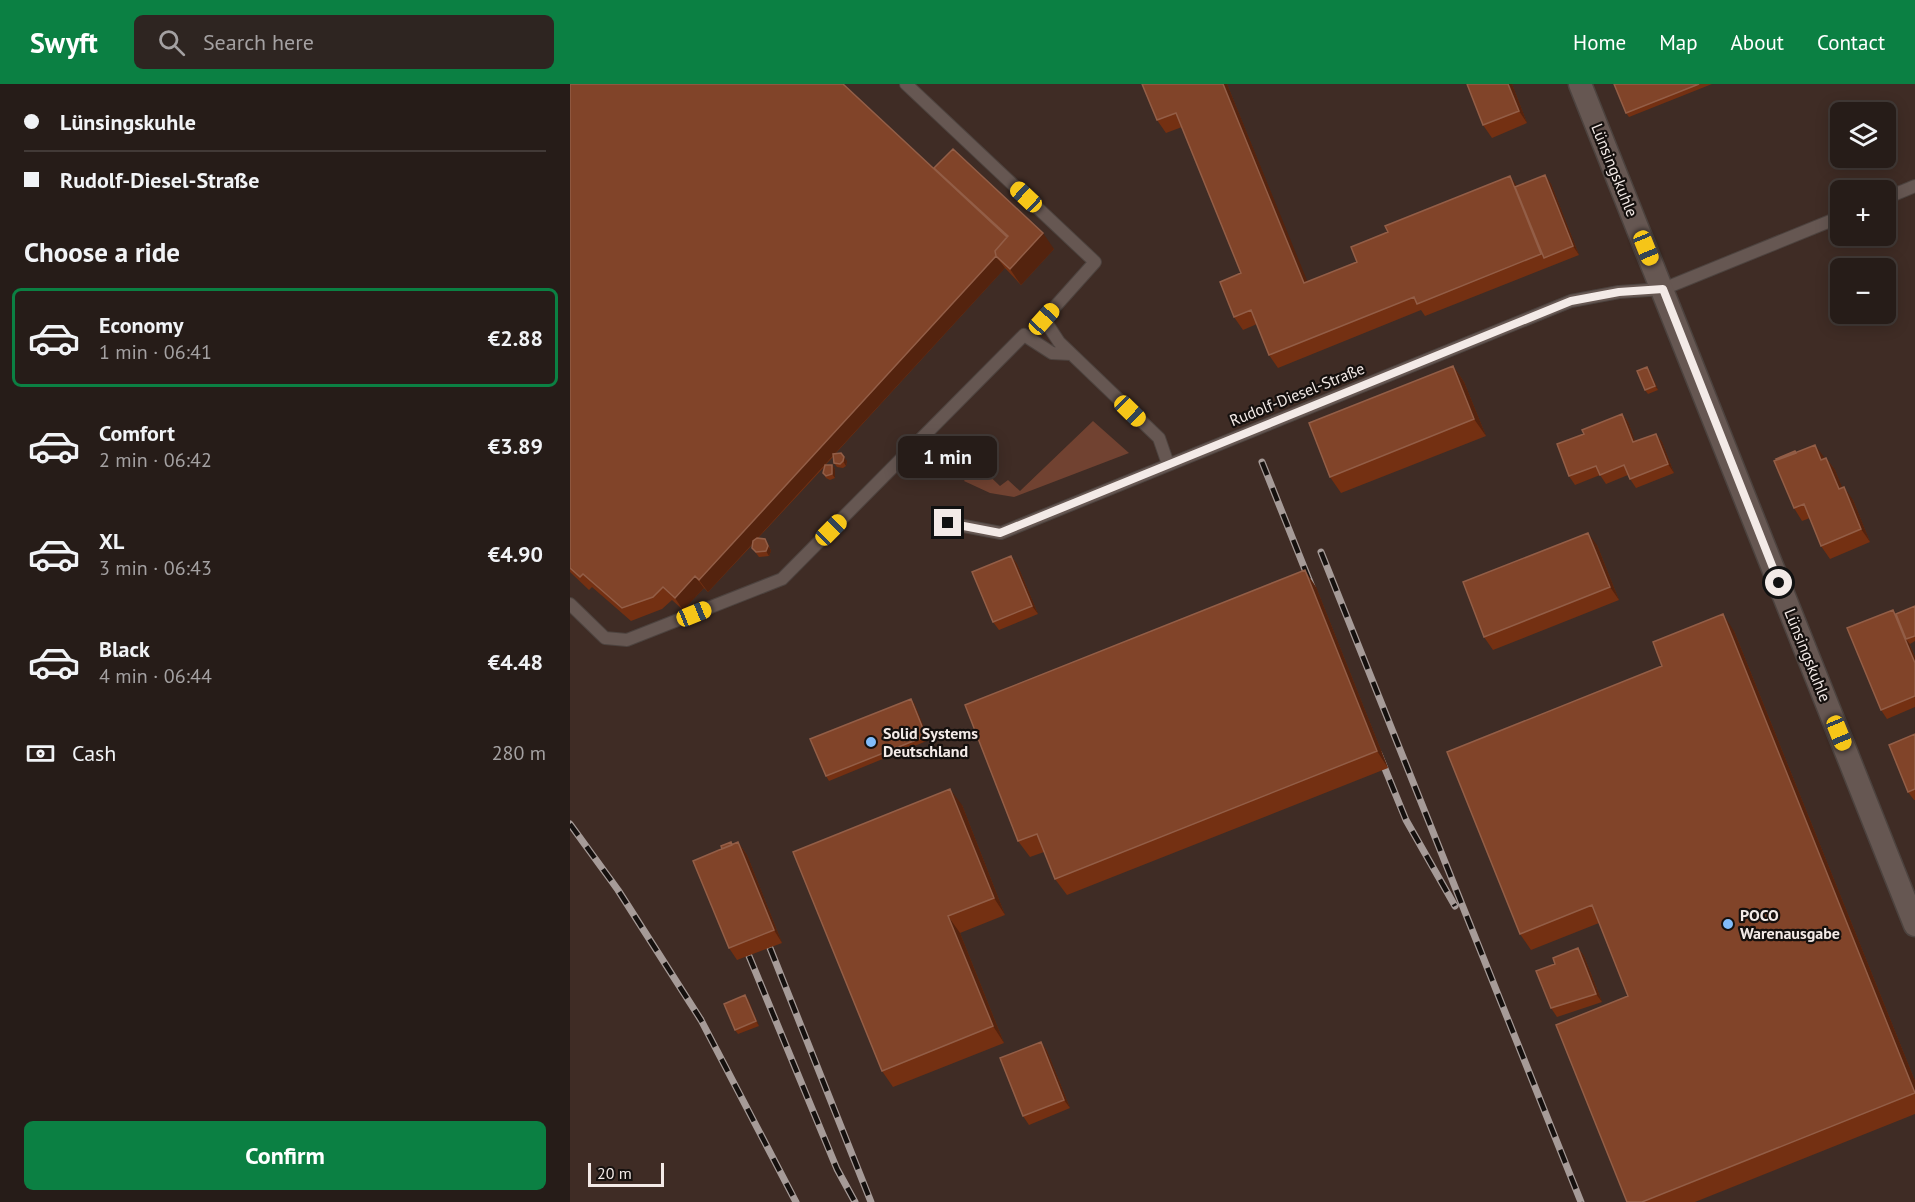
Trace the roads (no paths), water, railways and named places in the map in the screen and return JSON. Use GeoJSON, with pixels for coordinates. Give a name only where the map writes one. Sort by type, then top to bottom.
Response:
{"type":"FeatureCollection","features":[{"type":"Feature","properties":{"kind":"street","name":"Lünsingskuhle"},"geometry":{"type":"LineString","coordinates":[[1580,84],[1915,925]]}},
{"type":"Feature","properties":{"kind":"lane"},"geometry":{"type":"LineString","coordinates":[[906,84],[1095,262],[1044,319],[1059,342],[1159,438],[1168,464]]}},
{"type":"Feature","properties":{"kind":"lane"},"geometry":{"type":"LineString","coordinates":[[1896,194],[1915,186]]}},
{"type":"Feature","properties":{"kind":"lane","name":"Rudolf-Diesel-Straße"},"geometry":{"type":"LineString","coordinates":[[948,523],[1000,533],[1571,301],[1619,292],[1663,289],[1830,221]]}},
{"type":"Feature","properties":{"kind":"lane"},"geometry":{"type":"LineString","coordinates":[[570,604],[605,638],[627,640],[782,579],[1024,335],[1052,353],[1071,354]]}},
{"type":"Feature","properties":{"kind":"railway"},"geometry":{"type":"LineString","coordinates":[[1262,462],[1312,587]]}},
{"type":"Feature","properties":{"kind":"railway"},"geometry":{"type":"LineString","coordinates":[[1321,552],[1581,1202]]}},
{"type":"Feature","properties":{"kind":"railway"},"geometry":{"type":"LineString","coordinates":[[1379,754],[1406,820],[1455,906]]}},
{"type":"Feature","properties":{"kind":"railway"},"geometry":{"type":"LineString","coordinates":[[570,824],[618,890],[701,1020],[796,1202]]}},
{"type":"Feature","properties":{"kind":"railway"},"geometry":{"type":"LineString","coordinates":[[770,948],[871,1202]]}},
{"type":"Feature","properties":{"kind":"railway"},"geometry":{"type":"LineString","coordinates":[[749,956],[837,1169],[855,1202]]}},
{"type":"Feature","properties":{"kind":"place","name":"Solid Systems Deutschland"},"geometry":{"type":"Point","coordinates":[871,742]}},
{"type":"Feature","properties":{"kind":"place","name":"POCO Warenausgabe"},"geometry":{"type":"Point","coordinates":[1728,924]}}]}
